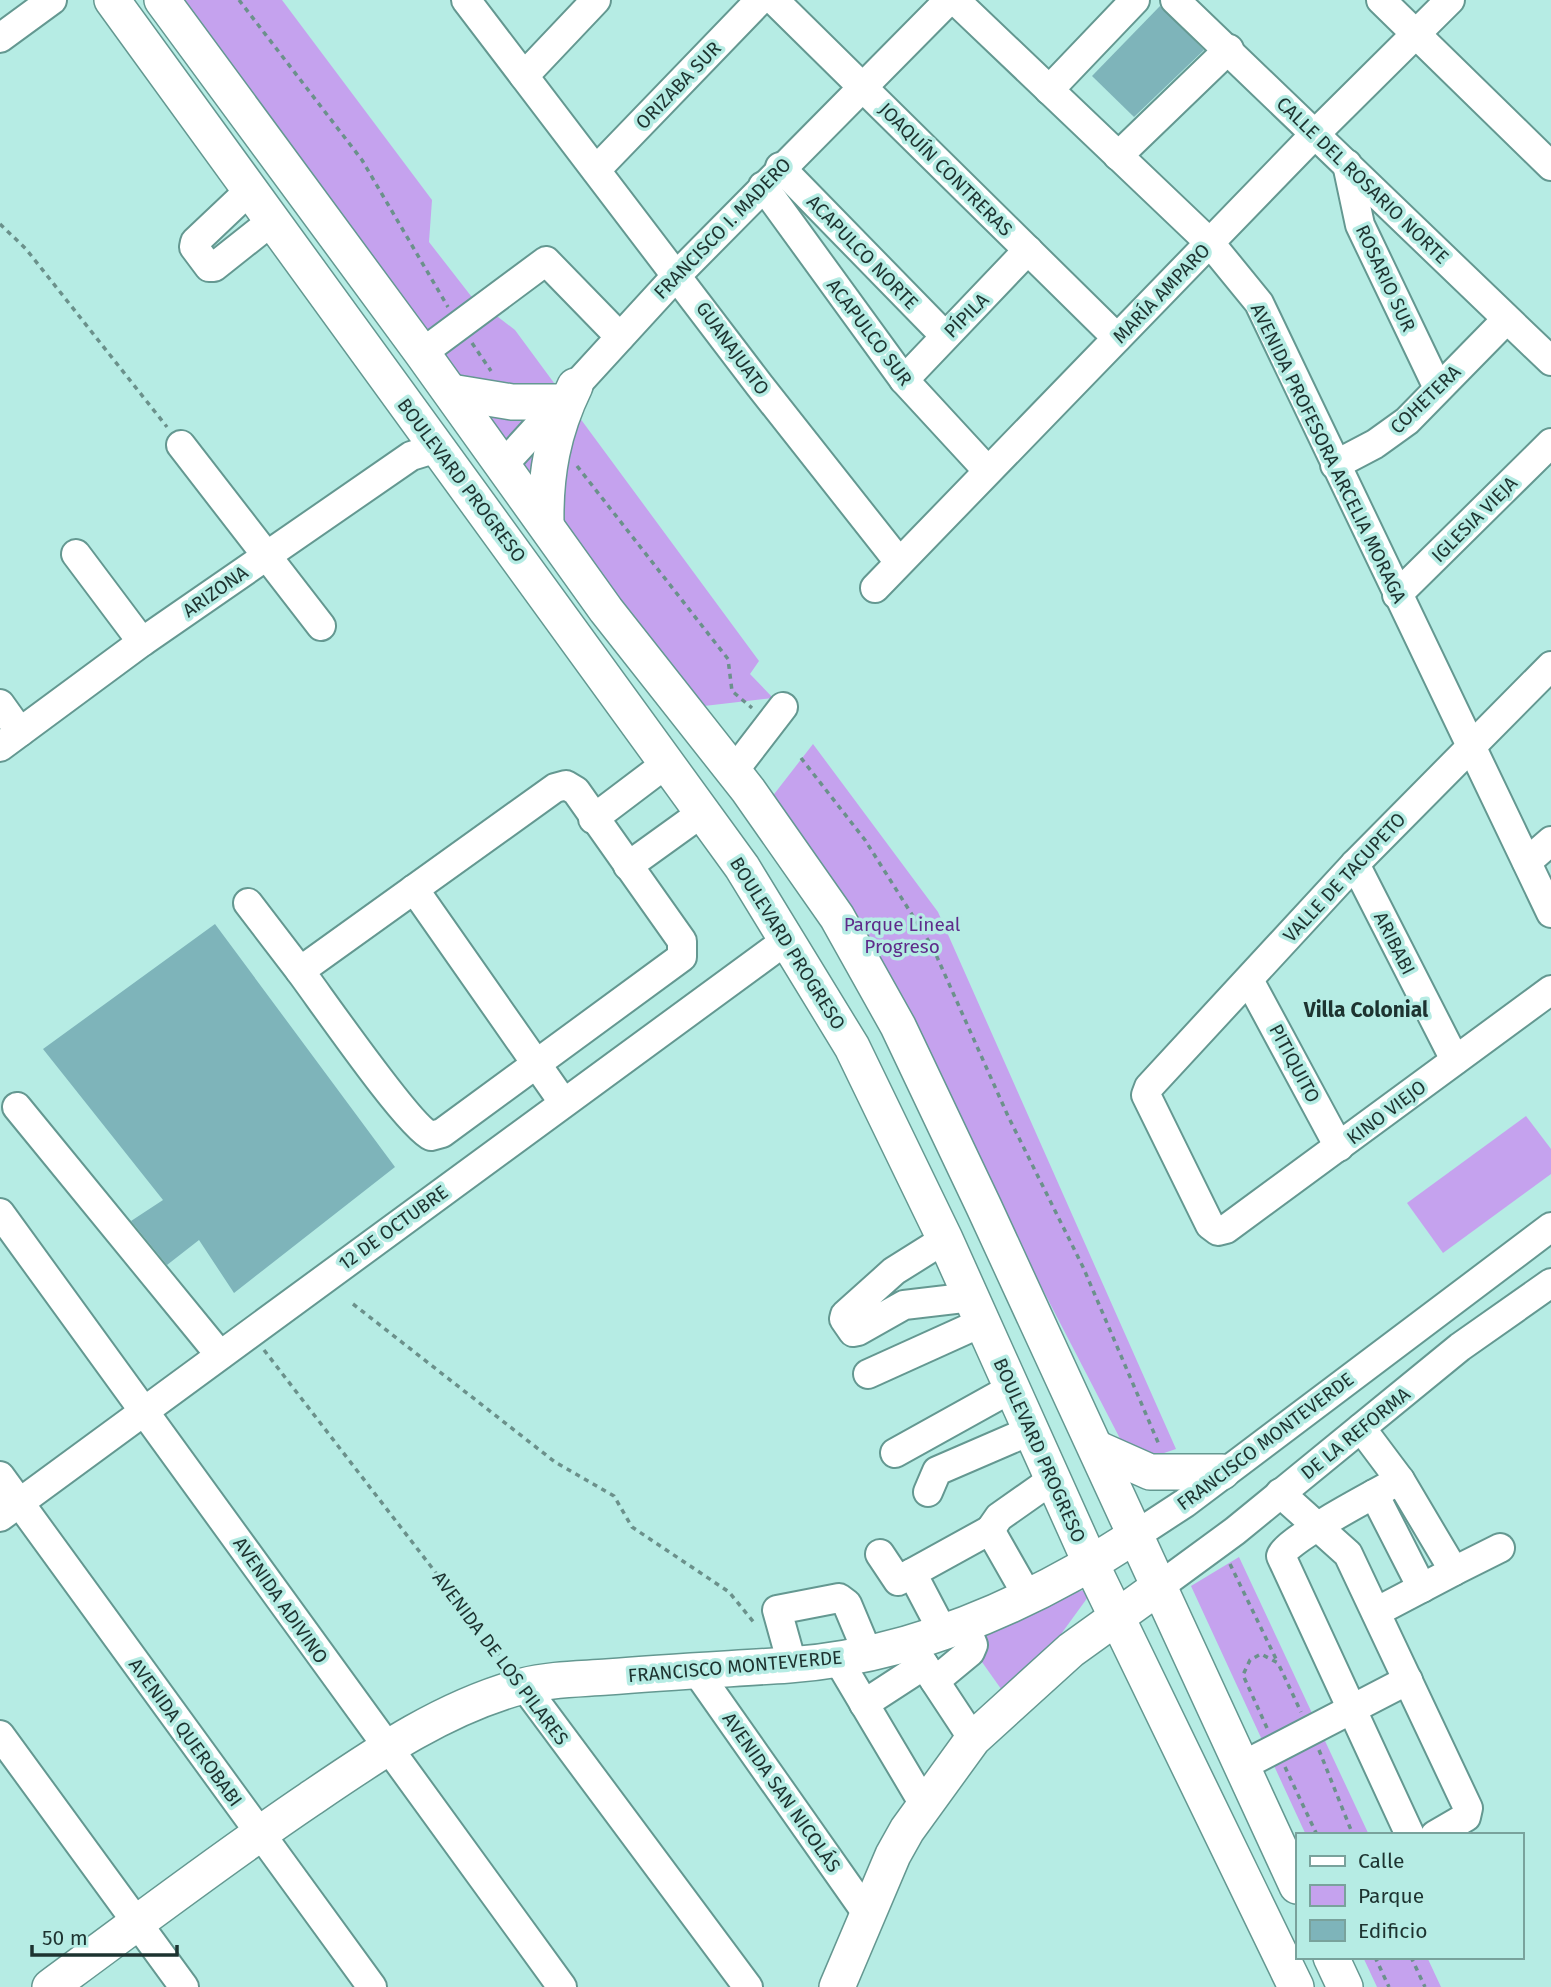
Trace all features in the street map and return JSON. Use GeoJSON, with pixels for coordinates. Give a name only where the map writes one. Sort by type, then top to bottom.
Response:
{"type":"FeatureCollection","features":[{"type":"Feature","properties":{"kind":"main road","name":"BOULEVARD PROGRESO"},"geometry":{"type":"LineString","coordinates":[[112,0],[496,524],[742,866],[788,939],[852,1047],[945,1239],[1116,1617],[1296,1987]]}},
{"type":"Feature","properties":{"kind":"main road","name":"BOULEVARD PROGRESO"},"geometry":{"type":"LineString","coordinates":[[162,0],[422,353],[634,648],[733,772],[807,872],[867,968],[898,1026],[1096,1448],[1240,1767],[1296,1884]]}},
{"type":"Feature","properties":{"kind":"main road"},"geometry":{"type":"LineString","coordinates":[[451,393],[512,402],[567,394],[554,439],[545,496],[546,524]]}},
{"type":"Feature","properties":{"kind":"main road"},"geometry":{"type":"LineString","coordinates":[[437,447],[503,465],[496,524]]}},
{"type":"Feature","properties":{"kind":"main road"},"geometry":{"type":"LineString","coordinates":[[1096,1448],[1150,1472],[1223,1472]]}},
{"type":"Feature","properties":{"kind":"main road","name":"FRANCISCO MONTEVERDE"},"geometry":{"type":"LineString","coordinates":[[50,1987],[260,1833],[386,1747],[439,1718],[524,1686],[695,1669],[792,1664],[853,1656],[923,1663],[954,1629],[1091,1564],[1136,1535]]}},
{"type":"Feature","properties":{"kind":"main road"},"geometry":{"type":"LineString","coordinates":[[837,1987],[893,1855],[973,1738],[1049,1668],[1160,1586]]}},
{"type":"Feature","properties":{"kind":"main road"},"geometry":{"type":"LineString","coordinates":[[1332,1959],[1345,1987]]}},
{"type":"Feature","properties":{"kind":"street"},"geometry":{"type":"LineString","coordinates":[[10,20],[52,0]]}},
{"type":"Feature","properties":{"kind":"street","name":"GUANAJUATO"},"geometry":{"type":"LineString","coordinates":[[466,0],[678,274],[768,396],[899,562]]}},
{"type":"Feature","properties":{"kind":"street"},"geometry":{"type":"LineString","coordinates":[[524,76],[596,0]]}},
{"type":"Feature","properties":{"kind":"street","name":"ORIZABA SUR"},"geometry":{"type":"LineString","coordinates":[[596,170],[760,0]]}},
{"type":"Feature","properties":{"kind":"street","name":"JOAQUÍN CONTRERAS"},"geometry":{"type":"LineString","coordinates":[[774,0],[1117,338]]}},
{"type":"Feature","properties":{"kind":"street","name":"FRANCISCO I. MADERO"},"geometry":{"type":"LineString","coordinates":[[503,465],[678,274],[949,0]]}},
{"type":"Feature","properties":{"kind":"street","name":"AVENIDA PROFESORA ARCELIA MORAGA"},"geometry":{"type":"LineString","coordinates":[[955,0],[1210,243],[1259,303],[1551,913]]}},
{"type":"Feature","properties":{"kind":"street"},"geometry":{"type":"LineString","coordinates":[[1049,90],[1135,0]]}},
{"type":"Feature","properties":{"kind":"street","name":"CALLE DEL ROSARIO NORTE"},"geometry":{"type":"LineString","coordinates":[[1175,0],[1551,361]]}},
{"type":"Feature","properties":{"kind":"street"},"geometry":{"type":"LineString","coordinates":[[1381,0],[1551,166]]}},
{"type":"Feature","properties":{"kind":"street","name":"MARÍA AMPARO"},"geometry":{"type":"LineString","coordinates":[[875,588],[1316,133],[1450,0]]}},
{"type":"Feature","properties":{"kind":"street"},"geometry":{"type":"LineString","coordinates":[[1118,156],[1229,50]]}},
{"type":"Feature","properties":{"kind":"street","name":"ROSARIO SUR"},"geometry":{"type":"LineString","coordinates":[[1347,164],[1360,225],[1438,388]]}},
{"type":"Feature","properties":{"kind":"street","name":"ACAPULCO NORTE"},"geometry":{"type":"LineString","coordinates":[[772,177],[945,337]]}},
{"type":"Feature","properties":{"kind":"street","name":"ACAPULCO SUR"},"geometry":{"type":"LineString","coordinates":[[772,177],[904,380],[987,470]]}},
{"type":"Feature","properties":{"kind":"street"},"geometry":{"type":"LineString","coordinates":[[250,190],[195,242],[194,247],[209,267],[214,267],[272,221]]}},
{"type":"Feature","properties":{"kind":"street","name":"PÍPILA"},"geometry":{"type":"LineString","coordinates":[[904,380],[1028,250]]}},
{"type":"Feature","properties":{"kind":"street"},"geometry":{"type":"LineString","coordinates":[[422,353],[546,261],[620,337]]}},
{"type":"Feature","properties":{"kind":"street","name":"COHETERA"},"geometry":{"type":"LineString","coordinates":[[1335,465],[1376,444],[1407,421],[1506,320]]}},
{"type":"Feature","properties":{"kind":"street","name":"IGLESIA VIEJA"},"geometry":{"type":"LineString","coordinates":[[1397,595],[1551,443]]}},
{"type":"Feature","properties":{"kind":"street"},"geometry":{"type":"LineString","coordinates":[[181,445],[321,625]]}},
{"type":"Feature","properties":{"kind":"street","name":"ARIZONA"},"geometry":{"type":"LineString","coordinates":[[10,739],[142,642],[411,456],[437,447]]}},
{"type":"Feature","properties":{"kind":"street"},"geometry":{"type":"LineString","coordinates":[[76,554],[142,642]]}},
{"type":"Feature","properties":{"kind":"street","name":"VALLE DE TACUPETO"},"geometry":{"type":"LineString","coordinates":[[1218,1231],[1210,1225],[1146,1095],[1149,1087],[1355,864],[1551,666]]}},
{"type":"Feature","properties":{"kind":"street"},"geometry":{"type":"LineString","coordinates":[[0,704],[10,739]]}},
{"type":"Feature","properties":{"kind":"street"},"geometry":{"type":"LineString","coordinates":[[733,772],[776,715]]}},
{"type":"Feature","properties":{"kind":"street"},"geometry":{"type":"LineString","coordinates":[[593,819],[667,763]]}},
{"type":"Feature","properties":{"kind":"street"},"geometry":{"type":"LineString","coordinates":[[248,903],[398,1102],[422,1131],[431,1136],[442,1133],[682,957],[682,941],[593,819],[576,791],[560,785],[300,971]]}},
{"type":"Feature","properties":{"kind":"street"},"geometry":{"type":"LineString","coordinates":[[628,866],[703,813]]}},
{"type":"Feature","properties":{"kind":"street"},"geometry":{"type":"LineString","coordinates":[[1527,862],[1551,841]]}},
{"type":"Feature","properties":{"kind":"street","name":"ARIBABI"},"geometry":{"type":"LineString","coordinates":[[1355,864],[1455,1060]]}},
{"type":"Feature","properties":{"kind":"street"},"geometry":{"type":"LineString","coordinates":[[414,889],[563,1102]]}},
{"type":"Feature","properties":{"kind":"street","name":"12 DE OCTUBRE"},"geometry":{"type":"LineString","coordinates":[[10,1510],[146,1412],[250,1331],[788,939]]}},
{"type":"Feature","properties":{"kind":"street","name":"PITIQUITO"},"geometry":{"type":"LineString","coordinates":[[1249,980],[1339,1147]]}},
{"type":"Feature","properties":{"kind":"street","name":"KINO VIEJO"},"geometry":{"type":"LineString","coordinates":[[1218,1231],[1226,1229],[1551,990]]}},
{"type":"Feature","properties":{"kind":"street"},"geometry":{"type":"LineString","coordinates":[[17,1107],[220,1354]]}},
{"type":"Feature","properties":{"kind":"street","name":"AVENIDA ADIVINO"},"geometry":{"type":"LineString","coordinates":[[1,1215],[562,1987]]}},
{"type":"Feature","properties":{"kind":"street","name":"FRANCISCO MONTEVERDE"},"geometry":{"type":"LineString","coordinates":[[1136,1535],[1185,1503],[1551,1227]]}},
{"type":"Feature","properties":{"kind":"street"},"geometry":{"type":"LineString","coordinates":[[945,1239],[894,1270],[845,1315],[844,1320],[853,1332],[904,1306],[977,1309]]}},
{"type":"Feature","properties":{"kind":"street"},"geometry":{"type":"LineString","coordinates":[[894,1270],[904,1306]]}},
{"type":"Feature","properties":{"kind":"street","name":"DE LA REFORMA"},"geometry":{"type":"LineString","coordinates":[[1160,1586],[1216,1545],[1460,1347],[1551,1283]]}},
{"type":"Feature","properties":{"kind":"street"},"geometry":{"type":"LineString","coordinates":[[868,1374],[977,1309]]}},
{"type":"Feature","properties":{"kind":"street"},"geometry":{"type":"LineString","coordinates":[[895,1453],[1013,1388]]}},
{"type":"Feature","properties":{"kind":"street"},"geometry":{"type":"LineString","coordinates":[[1361,1428],[1399,1480],[1454,1571]]}},
{"type":"Feature","properties":{"kind":"street"},"geometry":{"type":"LineString","coordinates":[[928,1492],[937,1471],[1032,1430]]}},
{"type":"Feature","properties":{"kind":"street","name":"AVENIDA QUEROBABI"},"geometry":{"type":"LineString","coordinates":[[0,1476],[10,1510],[260,1833],[373,1987]]}},
{"type":"Feature","properties":{"kind":"street"},"geometry":{"type":"LineString","coordinates":[[880,1554],[898,1581],[990,1530],[999,1517],[1053,1479]]}},
{"type":"Feature","properties":{"kind":"street"},"geometry":{"type":"LineString","coordinates":[[1399,1480],[1283,1549],[1281,1559],[1409,1833]]}},
{"type":"Feature","properties":{"kind":"street"},"geometry":{"type":"LineString","coordinates":[[1280,1493],[1346,1551],[1468,1808],[1466,1817],[1438,1833]]}},
{"type":"Feature","properties":{"kind":"street"},"geometry":{"type":"LineString","coordinates":[[1374,1494],[1422,1588]]}},
{"type":"Feature","properties":{"kind":"street"},"geometry":{"type":"LineString","coordinates":[[990,1530],[1027,1595]]}},
{"type":"Feature","properties":{"kind":"street"},"geometry":{"type":"LineString","coordinates":[[1376,1612],[1500,1548]]}},
{"type":"Feature","properties":{"kind":"street"},"geometry":{"type":"LineString","coordinates":[[912,1573],[954,1629]]}},
{"type":"Feature","properties":{"kind":"street"},"geometry":{"type":"LineString","coordinates":[[792,1664],[778,1610],[839,1598],[847,1604],[853,1656],[864,1704],[925,1806]]}},
{"type":"Feature","properties":{"kind":"street"},"geometry":{"type":"LineString","coordinates":[[864,1704],[923,1663],[973,1738]]}},
{"type":"Feature","properties":{"kind":"street","name":"AVENIDA SAN NICOLÁS"},"geometry":{"type":"LineString","coordinates":[[695,1669],[868,1915]]}},
{"type":"Feature","properties":{"kind":"street"},"geometry":{"type":"LineString","coordinates":[[1240,1767],[1408,1681]]}},
{"type":"Feature","properties":{"kind":"street","name":"AVENIDA DE LOS PILARES"},"geometry":{"type":"LineString","coordinates":[[524,1686],[748,1987]]}},
{"type":"Feature","properties":{"kind":"street"},"geometry":{"type":"LineString","coordinates":[[0,1735],[184,1987]]}},
{"type":"Feature","properties":{"kind":"path"},"geometry":{"type":"LineString","coordinates":[[239,0],[362,160],[512,402]]}},
{"type":"Feature","properties":{"kind":"path"},"geometry":{"type":"LineString","coordinates":[[0,224],[26,249],[181,445]]}},
{"type":"Feature","properties":{"kind":"path"},"geometry":{"type":"LineString","coordinates":[[574,462],[727,659],[733,691],[776,715]]}},
{"type":"Feature","properties":{"kind":"path"},"geometry":{"type":"LineString","coordinates":[[801,758],[865,840],[933,948],[1008,1116],[1083,1266],[1172,1473]]}},
{"type":"Feature","properties":{"kind":"path"},"geometry":{"type":"LineString","coordinates":[[353,1304],[555,1462],[614,1496],[632,1527],[729,1592],[762,1633]]}},
{"type":"Feature","properties":{"kind":"path","name":"AVENIDA DE LOS PILARES"},"geometry":{"type":"LineString","coordinates":[[250,1331],[524,1686]]}},
{"type":"Feature","properties":{"kind":"path"},"geometry":{"type":"LineString","coordinates":[[1216,1545],[1227,1557],[1278,1663]]}},
{"type":"Feature","properties":{"kind":"path"},"geometry":{"type":"LineString","coordinates":[[1376,1959],[1389,1987]]}},
{"type":"Feature","properties":{"kind":"path"},"geometry":{"type":"LineString","coordinates":[[1412,1959],[1425,1987]]}},
{"type":"Feature","properties":{"kind":"green space"},"geometry":{"type":"Polygon","coordinates":[[[171,0],[282,0],[432,200],[429,242],[471,296],[515,330],[759,661],[750,674],[773,698],[687,708],[171,0]]]}},
{"type":"Feature","properties":{"kind":"green space","name":"Parque Lineal Progreso"},"geometry":{"type":"Polygon","coordinates":[[[813,744],[938,912],[1176,1449],[1155,1456],[1128,1454],[901,1016],[768,802],[813,744]]]}},
{"type":"Feature","properties":{"kind":"green space"},"geometry":{"type":"Polygon","coordinates":[[[1526,1116],[1551,1149],[1551,1174],[1443,1253],[1407,1203],[1526,1116]]]}},
{"type":"Feature","properties":{"kind":"green space"},"geometry":{"type":"Polygon","coordinates":[[[1239,1557],[1368,1833],[1305,1833],[1191,1586],[1239,1557]]]}},
{"type":"Feature","properties":{"kind":"green space"},"geometry":{"type":"Polygon","coordinates":[[[1096,1586],[1011,1703],[960,1631],[1096,1586]]]}},
{"type":"Feature","properties":{"kind":"green space"},"geometry":{"type":"Polygon","coordinates":[[[1364,1959],[1428,1959],[1441,1987],[1377,1987],[1364,1959]]]}},
{"type":"Feature","properties":{"kind":"building"},"geometry":{"type":"Polygon","coordinates":[[[1160,6],[1204,50],[1134,117],[1092,76],[1160,6]]]}},
{"type":"Feature","properties":{"kind":"building"},"geometry":{"type":"Polygon","coordinates":[[[215,924],[395,1167],[234,1293],[199,1240],[167,1265],[131,1221],[163,1200],[43,1049],[215,924]]]}},
{"type":"Feature","properties":{"kind":"district","name":"Villa Colonial"},"geometry":{"type":"Point","coordinates":[1366,1010]}}]}
